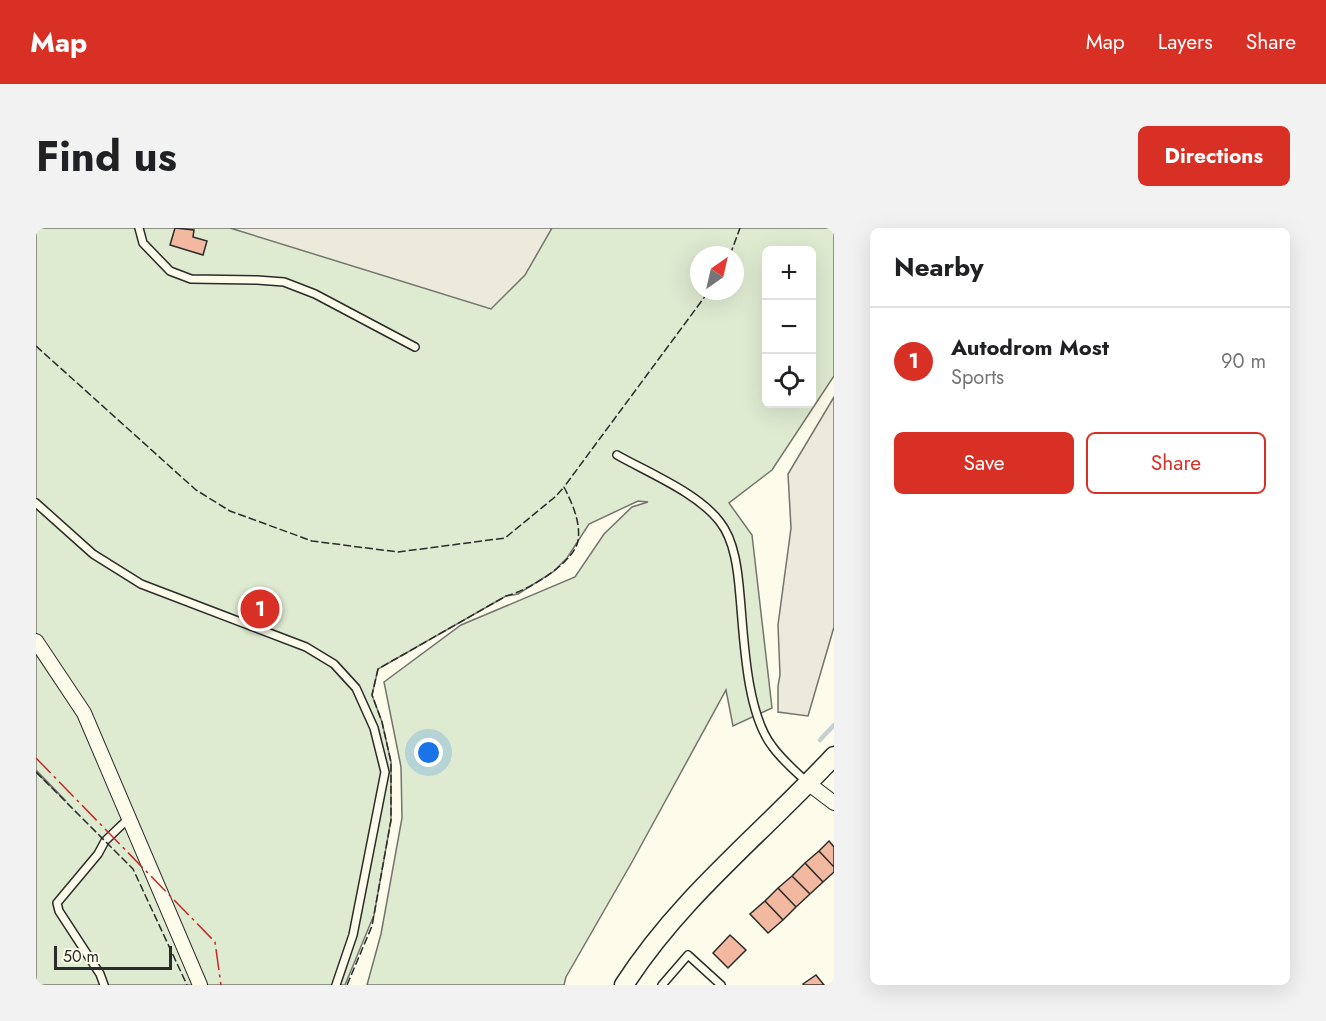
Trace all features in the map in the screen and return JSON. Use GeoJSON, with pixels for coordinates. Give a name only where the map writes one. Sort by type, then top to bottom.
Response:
{"type":"FeatureCollection","features":[{"type":"Feature","properties":{"kind":"street"},"geometry":{"type":"LineString","coordinates":[[36,641],[84,713],[200,985]]}},
{"type":"Feature","properties":{"kind":"street"},"geometry":{"type":"LineString","coordinates":[[624,985],[670,921],[712,877],[809,784],[834,756]]}},
{"type":"Feature","properties":{"kind":"street"},"geometry":{"type":"LineString","coordinates":[[809,784],[834,803]]}},
{"type":"Feature","properties":{"kind":"lane"},"geometry":{"type":"LineString","coordinates":[[139,228],[142,243],[170,271],[191,279],[284,282],[315,294],[415,346]]}},
{"type":"Feature","properties":{"kind":"lane"},"geometry":{"type":"LineString","coordinates":[[617,455],[696,499],[722,523],[729,537],[736,564],[745,652],[757,715],[771,745],[809,784]]}},
{"type":"Feature","properties":{"kind":"lane"},"geometry":{"type":"LineString","coordinates":[[36,503],[93,554],[141,584],[306,647],[334,664],[356,688],[374,728],[385,772],[353,935],[336,985]]}},
{"type":"Feature","properties":{"kind":"lane"},"geometry":{"type":"LineString","coordinates":[[104,985],[100,974],[59,911],[57,903],[98,854],[105,841],[129,818]]}},
{"type":"Feature","properties":{"kind":"lane"},"geometry":{"type":"LineString","coordinates":[[662,985],[688,955],[721,985]]}},
{"type":"Feature","properties":{"kind":"green space"},"geometry":{"type":"Polygon","coordinates":[[[36,228],[834,228],[834,376],[816,403],[816,246],[762,246],[762,408],[813,408],[772,470],[729,503],[752,535],[772,708],[733,726],[726,690],[566,977],[564,985],[367,985],[381,934],[402,818],[401,767],[384,682],[461,625],[575,577],[604,534],[632,507],[648,502],[638,501],[589,524],[567,558],[553,572],[518,594],[506,596],[378,669],[372,695],[382,722],[391,762],[391,820],[374,915],[345,985],[36,985],[36,772],[66,801],[36,770],[36,228]]]}},
{"type":"Feature","properties":{"kind":"shaded area"},"geometry":{"type":"Polygon","coordinates":[[[230,228],[552,228],[525,275],[491,309],[230,228]]]}},
{"type":"Feature","properties":{"kind":"shaded area"},"geometry":{"type":"Polygon","coordinates":[[[834,397],[834,627],[808,716],[778,712],[780,675],[778,625],[791,528],[788,474],[834,397]]]}},
{"type":"Feature","properties":{"kind":"building"},"geometry":{"type":"Polygon","coordinates":[[[175,228],[194,230],[193,237],[207,241],[203,255],[170,245],[175,228]]]}},
{"type":"Feature","properties":{"kind":"building"},"geometry":{"type":"Polygon","coordinates":[[[829,841],[834,847],[834,867],[819,851],[829,841]]]}},
{"type":"Feature","properties":{"kind":"building"},"geometry":{"type":"Polygon","coordinates":[[[819,851],[834,867],[834,872],[823,882],[805,863],[819,851]]]}},
{"type":"Feature","properties":{"kind":"building"},"geometry":{"type":"Polygon","coordinates":[[[805,863],[823,882],[810,894],[792,876],[805,863]]]}},
{"type":"Feature","properties":{"kind":"building"},"geometry":{"type":"Polygon","coordinates":[[[792,876],[810,894],[796,907],[778,888],[792,876]]]}},
{"type":"Feature","properties":{"kind":"building"},"geometry":{"type":"Polygon","coordinates":[[[778,888],[796,907],[783,920],[765,901],[778,888]]]}},
{"type":"Feature","properties":{"kind":"building"},"geometry":{"type":"Polygon","coordinates":[[[765,901],[783,920],[768,933],[750,914],[765,901]]]}},
{"type":"Feature","properties":{"kind":"building"},"geometry":{"type":"Polygon","coordinates":[[[730,935],[746,950],[728,968],[713,953],[730,935]]]}},
{"type":"Feature","properties":{"kind":"building"},"geometry":{"type":"Polygon","coordinates":[[[816,975],[824,985],[803,984],[816,975]]]}},
{"type":"Feature","properties":{"kind":"waterway"},"geometry":{"type":"LineString","coordinates":[[820,740],[834,725]]}},
{"type":"Feature","properties":{"kind":"fence"},"geometry":{"type":"LineString","coordinates":[[733,246],[740,228]]}},
{"type":"Feature","properties":{"kind":"fence"},"geometry":{"type":"LineString","coordinates":[[347,985],[372,926],[391,820],[391,762],[382,722],[372,695],[378,669],[506,596],[525,589],[568,559],[578,541],[579,534],[575,513],[564,487],[702,300]]}},
{"type":"Feature","properties":{"kind":"fence"},"geometry":{"type":"LineString","coordinates":[[36,346],[196,490],[230,511],[312,541],[398,552],[505,538],[564,487]]}},
{"type":"Feature","properties":{"kind":"fence"},"geometry":{"type":"LineString","coordinates":[[36,772],[133,869],[187,985]]}},
{"type":"Feature","properties":{"kind":"power"},"geometry":{"type":"LineString","coordinates":[[36,758],[215,942],[221,985]]}},
{"type":"Feature","properties":{"kind":"place","name":"Autodrom Most"},"geometry":{"type":"Point","coordinates":[260,609]}}]}
